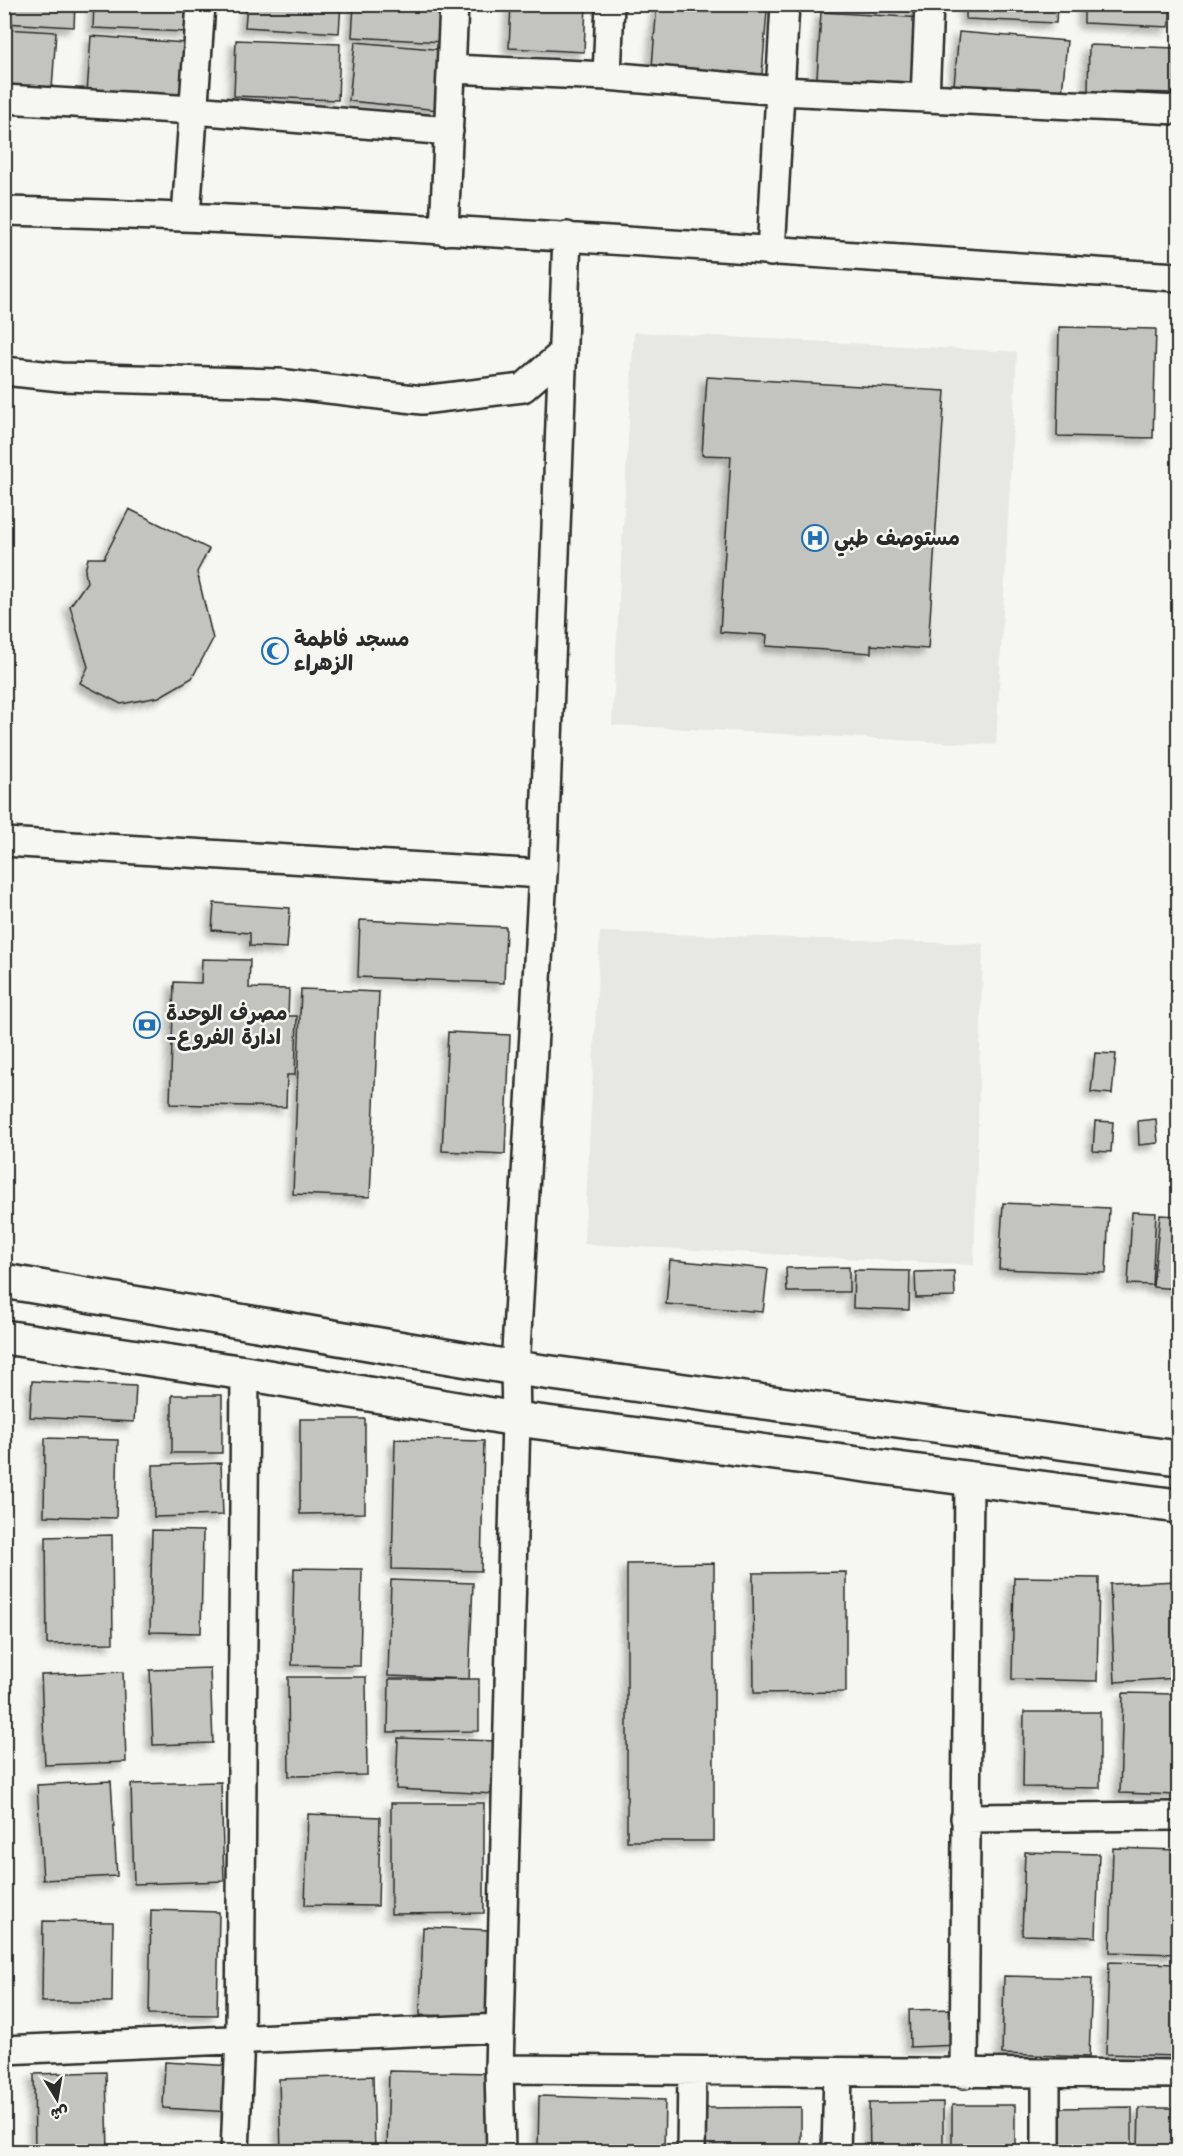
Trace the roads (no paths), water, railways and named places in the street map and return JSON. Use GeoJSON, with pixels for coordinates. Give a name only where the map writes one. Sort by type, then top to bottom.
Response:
{"type":"FeatureCollection","features":[{"type":"Feature","properties":{"kind":"main road"},"geometry":{"type":"LineString","coordinates":[[4,1281],[515,1368],[1179,1458]]}},
{"type":"Feature","properties":{"kind":"main road"},"geometry":{"type":"LineString","coordinates":[[4,1337],[245,1373],[516,1419],[1179,1506]]}},
{"type":"Feature","properties":{"kind":"street"},"geometry":{"type":"LineString","coordinates":[[186,216],[201,4]]}},
{"type":"Feature","properties":{"kind":"street"},"geometry":{"type":"LineString","coordinates":[[444,231],[454,4]]}},
{"type":"Feature","properties":{"kind":"street"},"geometry":{"type":"LineString","coordinates":[[607,76],[610,4]]}},
{"type":"Feature","properties":{"kind":"street"},"geometry":{"type":"LineString","coordinates":[[771,252],[785,4]]}},
{"type":"Feature","properties":{"kind":"street"},"geometry":{"type":"LineString","coordinates":[[925,98],[929,4]]}},
{"type":"Feature","properties":{"kind":"street"},"geometry":{"type":"LineString","coordinates":[[452,69],[607,76],[781,91],[1179,110]]}},
{"type":"Feature","properties":{"kind":"street"},"geometry":{"type":"LineString","coordinates":[[4,99],[194,110],[449,131]]}},
{"type":"Feature","properties":{"kind":"street"},"geometry":{"type":"LineString","coordinates":[[4,211],[186,216],[567,236],[771,252],[1179,277]]}},
{"type":"Feature","properties":{"kind":"street"},"geometry":{"type":"LineString","coordinates":[[501,2151],[499,2069],[516,1419],[515,1368],[543,874],[567,236]]}},
{"type":"Feature","properties":{"kind":"street"},"geometry":{"type":"LineString","coordinates":[[4,371],[61,377],[278,383],[422,400],[523,388],[563,353]]}},
{"type":"Feature","properties":{"kind":"street"},"geometry":{"type":"LineString","coordinates":[[4,842],[543,874]]}},
{"type":"Feature","properties":{"kind":"street"},"geometry":{"type":"LineString","coordinates":[[235,2151],[240,2037],[245,1373]]}},
{"type":"Feature","properties":{"kind":"street"},"geometry":{"type":"LineString","coordinates":[[964,2074],[969,1478]]}},
{"type":"Feature","properties":{"kind":"street"},"geometry":{"type":"LineString","coordinates":[[965,1818],[1179,1816]]}},
{"type":"Feature","properties":{"kind":"street"},"geometry":{"type":"LineString","coordinates":[[4,2050],[240,2037],[500,2028]]}},
{"type":"Feature","properties":{"kind":"street"},"geometry":{"type":"LineString","coordinates":[[499,2069],[1179,2074]]}},
{"type":"Feature","properties":{"kind":"street"},"geometry":{"type":"LineString","coordinates":[[691,2151],[692,2071]]}},
{"type":"Feature","properties":{"kind":"street"},"geometry":{"type":"LineString","coordinates":[[837,2151],[838,2072]]}},
{"type":"Feature","properties":{"kind":"street"},"geometry":{"type":"LineString","coordinates":[[1046,2074],[1046,2151]]}},
{"type":"Feature","properties":{"kind":"place","name":"مستوصف طبي"},"geometry":{"type":"Point","coordinates":[815,538]}},
{"type":"Feature","properties":{"kind":"place","name":"مسجد فاطمة الزهراء"},"geometry":{"type":"Point","coordinates":[275,651]}},
{"type":"Feature","properties":{"kind":"place","name":"مصرف الوحدة -ادارة الفروع"},"geometry":{"type":"Point","coordinates":[147,1025]}}]}
